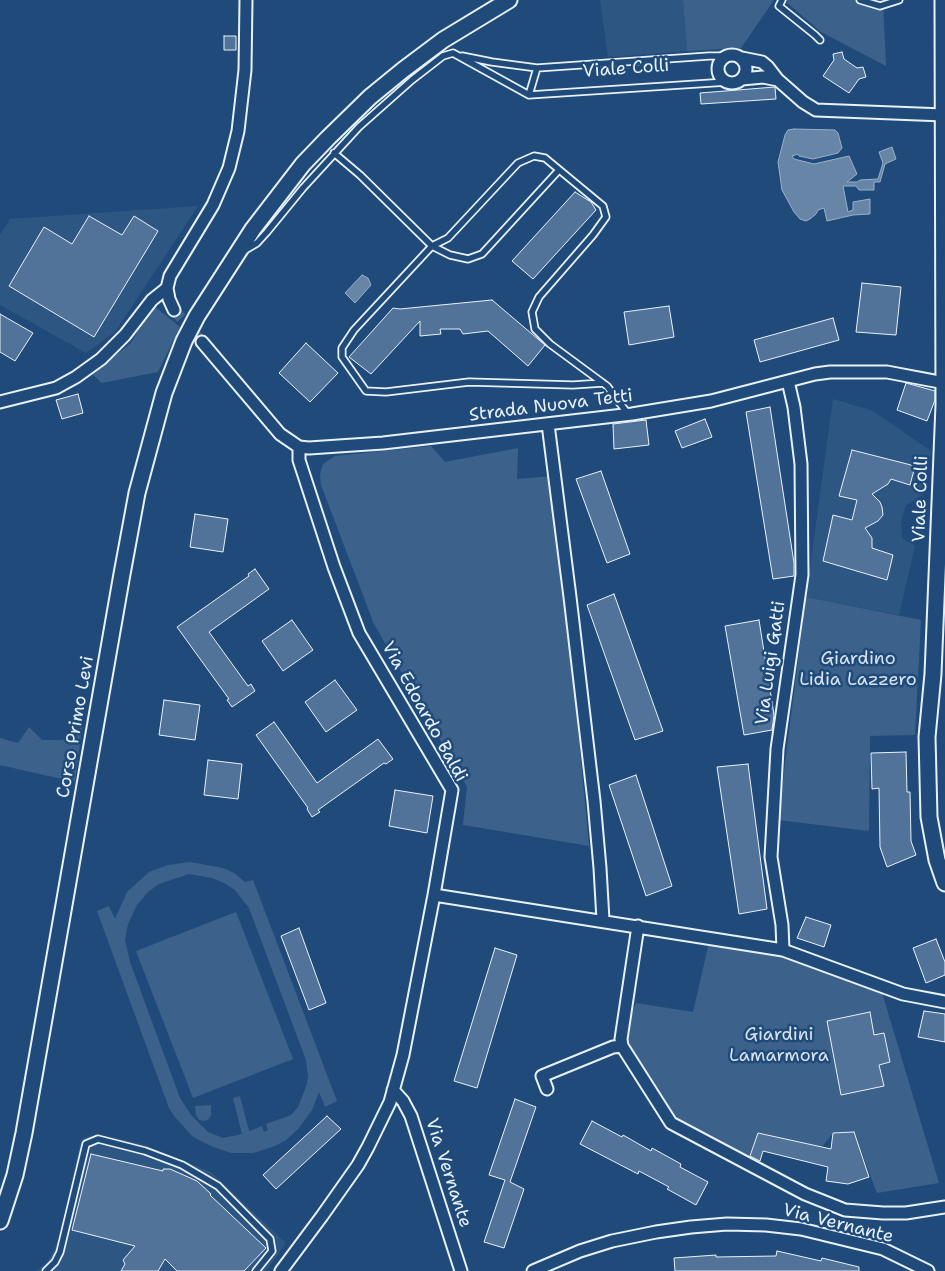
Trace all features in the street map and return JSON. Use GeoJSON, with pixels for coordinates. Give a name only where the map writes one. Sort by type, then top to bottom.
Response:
{"type":"FeatureCollection","features":[{"type":"Feature","properties":{"kind":"main road","name":"Corso Primo Levi"},"geometry":{"type":"LineString","coordinates":[[0,1221],[15,1175],[24,1133],[122,574],[144,467],[164,393],[184,341],[234,256],[303,164],[370,97],[443,40],[507,0]]}},
{"type":"Feature","properties":{"kind":"main road","name":"Viale Colli"},"geometry":{"type":"LineString","coordinates":[[943,0],[944,382],[933,674],[927,737],[929,817],[937,860],[945,882]]}},
{"type":"Feature","properties":{"kind":"street"},"geometry":{"type":"LineString","coordinates":[[174,310],[167,288],[170,276],[205,219],[229,168],[238,131],[245,70],[246,0]]}},
{"type":"Feature","properties":{"kind":"street"},"geometry":{"type":"LineString","coordinates":[[778,80],[763,78],[742,79],[734,83],[726,82],[718,72],[719,63],[725,56],[734,54],[742,58],[762,62],[778,80],[810,108],[816,110],[944,115]]}},
{"type":"Feature","properties":{"kind":"street"},"geometry":{"type":"LineString","coordinates":[[742,58],[746,66],[742,79]]}},
{"type":"Feature","properties":{"kind":"street"},"geometry":{"type":"LineString","coordinates":[[0,402],[56,388],[76,377],[101,359],[125,335],[152,300],[167,288]]}},
{"type":"Feature","properties":{"kind":"street"},"geometry":{"type":"LineString","coordinates":[[202,342],[272,426],[288,441],[299,446]]}},
{"type":"Feature","properties":{"kind":"street","name":"Strada Nuova Tetti"},"geometry":{"type":"LineString","coordinates":[[299,446],[315,448],[351,446],[628,414],[711,401],[822,373],[887,372],[944,382]]}},
{"type":"Feature","properties":{"kind":"street","name":"Via Luigi Gatti"},"geometry":{"type":"LineString","coordinates":[[784,950],[771,857],[777,749],[802,575],[801,464],[794,406],[788,381]]}},
{"type":"Feature","properties":{"kind":"street"},"geometry":{"type":"LineString","coordinates":[[548,424],[594,801],[603,920]]}},
{"type":"Feature","properties":{"kind":"street","name":"Via Edoardo Baldi"},"geometry":{"type":"LineString","coordinates":[[281,1271],[358,1165],[380,1124],[393,1090],[403,1055],[452,790],[359,633],[334,567],[299,460],[299,446]]}},
{"type":"Feature","properties":{"kind":"street"},"geometry":{"type":"LineString","coordinates":[[434,894],[784,950],[903,994],[945,1002]]}},
{"type":"Feature","properties":{"kind":"street"},"geometry":{"type":"LineString","coordinates":[[638,926],[622,1046],[671,1123],[805,1194],[845,1210],[906,1212],[945,1207]]}},
{"type":"Feature","properties":{"kind":"street"},"geometry":{"type":"LineString","coordinates":[[547,1089],[542,1076],[614,1047],[622,1046]]}},
{"type":"Feature","properties":{"kind":"street","name":"Via Vernante"},"geometry":{"type":"LineString","coordinates":[[393,1090],[403,1101],[411,1116],[461,1271]]}},
{"type":"Feature","properties":{"kind":"street","name":"Via Vernante"},"geometry":{"type":"LineString","coordinates":[[533,1271],[580,1251],[612,1241],[656,1232],[727,1224],[766,1225],[801,1229],[882,1249],[928,1271]]}},
{"type":"Feature","properties":{"kind":"lane"},"geometry":{"type":"LineString","coordinates":[[782,0],[779,6],[820,40]]}},
{"type":"Feature","properties":{"kind":"lane"},"geometry":{"type":"LineString","coordinates":[[860,0],[880,6],[899,0]]}},
{"type":"Feature","properties":{"kind":"lane"},"geometry":{"type":"LineString","coordinates":[[536,68],[529,95],[453,54],[443,56],[412,80],[359,127],[334,153],[360,175],[432,246],[450,255],[468,259],[482,254],[559,170]]}},
{"type":"Feature","properties":{"kind":"lane","name":"Viale Colli"},"geometry":{"type":"LineString","coordinates":[[453,54],[536,68],[725,56]]}},
{"type":"Feature","properties":{"kind":"lane","name":"Viale Colli"},"geometry":{"type":"LineString","coordinates":[[529,95],[726,82]]}},
{"type":"Feature","properties":{"kind":"lane","name":"Corso Primo Levi"},"geometry":{"type":"LineString","coordinates":[[234,256],[257,243],[334,153]]}},
{"type":"Feature","properties":{"kind":"lane"},"geometry":{"type":"LineString","coordinates":[[603,383],[573,385],[468,382],[386,392],[366,391],[342,357],[342,348],[354,330],[432,246],[448,238],[518,163],[534,156],[545,158],[603,206],[606,217],[540,297],[532,312],[536,329],[550,344],[603,383],[607,386],[628,414]]}},
{"type":"Feature","properties":{"kind":"lane"},"geometry":{"type":"LineString","coordinates":[[46,1271],[55,1262],[60,1252],[86,1144],[98,1139],[145,1151],[182,1165],[218,1186],[270,1239],[272,1251],[256,1271]]}},
{"type":"Feature","properties":{"kind":"shaded area"},"geometry":{"type":"Polygon","coordinates":[[[600,0],[683,0],[687,51],[608,57],[600,0]]]}},
{"type":"Feature","properties":{"kind":"shaded area"},"geometry":{"type":"Polygon","coordinates":[[[788,130],[835,130],[838,133],[842,148],[838,153],[813,159],[799,156],[798,154],[792,156],[794,159],[814,164],[849,156],[857,174],[847,182],[878,179],[883,163],[879,152],[892,147],[896,159],[885,164],[880,182],[874,182],[874,190],[859,190],[856,186],[843,186],[848,212],[853,210],[853,202],[870,199],[870,214],[853,215],[827,221],[824,208],[818,210],[816,214],[806,221],[800,219],[782,190],[778,162],[785,135],[788,130]]]}},
{"type":"Feature","properties":{"kind":"shaded area"},"geometry":{"type":"Polygon","coordinates":[[[198,206],[115,332],[86,353],[0,305],[0,235],[10,219],[198,206]]]}},
{"type":"Feature","properties":{"kind":"shaded area"},"geometry":{"type":"Polygon","coordinates":[[[362,275],[368,278],[371,285],[355,303],[345,293],[362,275]]]}},
{"type":"Feature","properties":{"kind":"shaded area"},"geometry":{"type":"Polygon","coordinates":[[[833,399],[873,411],[931,451],[924,494],[906,505],[901,521],[902,538],[915,546],[899,615],[806,597],[833,399]]]}},
{"type":"Feature","properties":{"kind":"shaded area"},"geometry":{"type":"Polygon","coordinates":[[[97,1134],[145,1145],[211,1172],[286,1243],[266,1271],[36,1271],[48,1261],[61,1235],[81,1139],[97,1134]]]}},
{"type":"Feature","properties":{"kind":"green space"},"geometry":{"type":"Polygon","coordinates":[[[683,0],[774,0],[741,48],[687,51],[683,0]]]}},
{"type":"Feature","properties":{"kind":"green space"},"geometry":{"type":"Polygon","coordinates":[[[784,0],[892,0],[883,3],[886,66],[821,32],[784,0]]]}},
{"type":"Feature","properties":{"kind":"green space"},"geometry":{"type":"Polygon","coordinates":[[[153,305],[180,327],[158,372],[102,383],[92,374],[131,343],[153,305]]]}},
{"type":"Feature","properties":{"kind":"green space"},"geometry":{"type":"Polygon","coordinates":[[[431,446],[445,462],[518,448],[517,479],[554,476],[589,846],[463,825],[467,787],[374,624],[321,485],[320,474],[323,464],[335,456],[431,446]]]}},
{"type":"Feature","properties":{"kind":"green space","name":"Giardino Lidia Lazzero"},"geometry":{"type":"Polygon","coordinates":[[[806,597],[921,620],[915,735],[870,736],[869,831],[778,820],[806,597]]]}},
{"type":"Feature","properties":{"kind":"green space"},"geometry":{"type":"Polygon","coordinates":[[[29,727],[42,740],[62,740],[82,727],[75,782],[0,765],[0,738],[18,743],[29,727]]]}},
{"type":"Feature","properties":{"kind":"green space"},"geometry":{"type":"Polygon","coordinates":[[[190,862],[223,868],[234,873],[245,882],[253,880],[337,1101],[325,1107],[319,1092],[312,1110],[298,1129],[286,1140],[275,1146],[253,1153],[231,1153],[211,1146],[193,1137],[169,1108],[97,911],[109,906],[115,919],[127,892],[149,872],[168,865],[190,862]],[[189,874],[159,884],[148,892],[137,905],[128,924],[125,940],[130,962],[180,1098],[191,1115],[208,1132],[223,1138],[242,1134],[233,1098],[240,1096],[249,1131],[262,1126],[264,1132],[268,1130],[266,1124],[291,1115],[298,1107],[307,1084],[308,1076],[306,1060],[249,908],[235,890],[212,878],[189,874]]]}},
{"type":"Feature","properties":{"kind":"green space"},"geometry":{"type":"Polygon","coordinates":[[[236,912],[293,1059],[193,1098],[136,951],[236,912]]]}},
{"type":"Feature","properties":{"kind":"green space","name":"Giardini Lamarmora"},"geometry":{"type":"Polygon","coordinates":[[[710,938],[783,950],[880,986],[939,1183],[877,1193],[854,1132],[833,1133],[822,1147],[758,1133],[749,1158],[668,1118],[621,1039],[636,1003],[693,1012],[710,938]]]}},
{"type":"Feature","properties":{"kind":"green space"},"geometry":{"type":"Polygon","coordinates":[[[211,1105],[209,1119],[199,1120],[196,1115],[195,1106],[211,1105]]]}},
{"type":"Feature","properties":{"kind":"building"},"geometry":{"type":"Polygon","coordinates":[[[224,36],[236,36],[236,50],[224,50],[224,36]]]}},
{"type":"Feature","properties":{"kind":"building"},"geometry":{"type":"Polygon","coordinates":[[[842,52],[844,59],[857,68],[863,67],[866,77],[859,79],[849,93],[823,76],[834,60],[833,54],[842,52]]]}},
{"type":"Feature","properties":{"kind":"building"},"geometry":{"type":"Polygon","coordinates":[[[775,87],[776,99],[701,104],[700,93],[775,87]]]}},
{"type":"Feature","properties":{"kind":"building"},"geometry":{"type":"Polygon","coordinates":[[[575,192],[591,202],[596,210],[533,279],[512,261],[575,192]]]}},
{"type":"Feature","properties":{"kind":"building"},"geometry":{"type":"Polygon","coordinates":[[[89,216],[122,235],[134,216],[158,231],[94,337],[9,286],[44,227],[72,244],[89,216]]]}},
{"type":"Feature","properties":{"kind":"building"},"geometry":{"type":"Polygon","coordinates":[[[862,283],[901,287],[896,335],[856,332],[862,283]]]}},
{"type":"Feature","properties":{"kind":"building"},"geometry":{"type":"Polygon","coordinates":[[[492,300],[545,345],[528,366],[488,331],[463,334],[460,329],[440,329],[441,334],[420,336],[420,321],[371,374],[349,357],[393,308],[400,309],[492,300]]]}},
{"type":"Feature","properties":{"kind":"building"},"geometry":{"type":"Polygon","coordinates":[[[669,306],[674,337],[629,345],[624,312],[669,306]]]}},
{"type":"Feature","properties":{"kind":"building"},"geometry":{"type":"Polygon","coordinates":[[[0,314],[33,333],[15,361],[0,352],[0,314]]]}},
{"type":"Feature","properties":{"kind":"building"},"geometry":{"type":"Polygon","coordinates":[[[833,318],[839,340],[760,362],[754,340],[833,318]]]}},
{"type":"Feature","properties":{"kind":"building"},"geometry":{"type":"Polygon","coordinates":[[[306,343],[338,373],[310,402],[279,373],[306,343]]]}},
{"type":"Feature","properties":{"kind":"building"},"geometry":{"type":"Polygon","coordinates":[[[906,383],[935,391],[935,400],[927,421],[897,410],[906,383]]]}},
{"type":"Feature","properties":{"kind":"building"},"geometry":{"type":"Polygon","coordinates":[[[78,394],[83,413],[62,419],[56,400],[78,394]]]}},
{"type":"Feature","properties":{"kind":"building"},"geometry":{"type":"Polygon","coordinates":[[[770,407],[794,563],[794,576],[773,579],[746,412],[770,407]]]}},
{"type":"Feature","properties":{"kind":"building"},"geometry":{"type":"Polygon","coordinates":[[[705,419],[712,437],[682,448],[675,431],[705,419]]]}},
{"type":"Feature","properties":{"kind":"building"},"geometry":{"type":"Polygon","coordinates":[[[646,420],[649,445],[614,449],[613,424],[646,420]]]}},
{"type":"Feature","properties":{"kind":"building"},"geometry":{"type":"Polygon","coordinates":[[[852,450],[915,466],[910,485],[891,479],[888,484],[872,494],[880,502],[883,515],[878,521],[865,528],[872,538],[872,548],[893,555],[887,580],[823,561],[833,515],[852,520],[857,500],[839,496],[852,450]]]}},
{"type":"Feature","properties":{"kind":"building"},"geometry":{"type":"Polygon","coordinates":[[[601,471],[630,554],[607,563],[576,479],[601,471]]]}},
{"type":"Feature","properties":{"kind":"building"},"geometry":{"type":"Polygon","coordinates":[[[195,514],[228,519],[223,552],[190,547],[195,514]]]}},
{"type":"Feature","properties":{"kind":"building"},"geometry":{"type":"Polygon","coordinates":[[[255,569],[269,589],[209,632],[248,686],[251,684],[255,691],[232,707],[227,700],[229,699],[177,627],[249,576],[248,574],[255,569]]]}},
{"type":"Feature","properties":{"kind":"building"},"geometry":{"type":"Polygon","coordinates":[[[614,594],[663,731],[635,740],[587,605],[614,594]]]}},
{"type":"Feature","properties":{"kind":"building"},"geometry":{"type":"Polygon","coordinates":[[[292,620],[313,650],[283,671],[262,641],[292,620]]]}},
{"type":"Feature","properties":{"kind":"building"},"geometry":{"type":"Polygon","coordinates":[[[759,620],[774,715],[772,730],[744,735],[725,626],[759,620]]]}},
{"type":"Feature","properties":{"kind":"building"},"geometry":{"type":"Polygon","coordinates":[[[335,680],[357,710],[326,732],[305,702],[335,680]]]}},
{"type":"Feature","properties":{"kind":"building"},"geometry":{"type":"Polygon","coordinates":[[[164,700],[200,705],[195,740],[159,735],[164,700]]]}},
{"type":"Feature","properties":{"kind":"building"},"geometry":{"type":"Polygon","coordinates":[[[274,722],[317,783],[378,739],[393,759],[386,764],[384,763],[318,810],[320,812],[312,817],[308,808],[256,735],[274,722]]]}},
{"type":"Feature","properties":{"kind":"building"},"geometry":{"type":"Polygon","coordinates":[[[906,752],[907,792],[910,792],[911,841],[916,855],[887,867],[880,847],[879,788],[872,789],[871,753],[906,752]]]}},
{"type":"Feature","properties":{"kind":"building"},"geometry":{"type":"Polygon","coordinates":[[[208,760],[242,764],[238,799],[204,795],[208,760]]]}},
{"type":"Feature","properties":{"kind":"building"},"geometry":{"type":"Polygon","coordinates":[[[748,764],[767,909],[739,914],[717,767],[748,764]]]}},
{"type":"Feature","properties":{"kind":"building"},"geometry":{"type":"Polygon","coordinates":[[[636,775],[672,886],[646,896],[609,785],[636,775]]]}},
{"type":"Feature","properties":{"kind":"building"},"geometry":{"type":"Polygon","coordinates":[[[395,790],[433,796],[427,833],[389,826],[395,790]]]}},
{"type":"Feature","properties":{"kind":"building"},"geometry":{"type":"Polygon","coordinates":[[[806,917],[831,925],[824,947],[797,938],[806,917]]]}},
{"type":"Feature","properties":{"kind":"building"},"geometry":{"type":"Polygon","coordinates":[[[299,928],[326,1003],[309,1010],[281,936],[299,928]]]}},
{"type":"Feature","properties":{"kind":"building"},"geometry":{"type":"Polygon","coordinates":[[[936,939],[945,962],[945,975],[926,983],[913,948],[936,939]]]}},
{"type":"Feature","properties":{"kind":"building"},"geometry":{"type":"Polygon","coordinates":[[[495,948],[517,955],[477,1088],[454,1081],[495,948]]]}},
{"type":"Feature","properties":{"kind":"building"},"geometry":{"type":"Polygon","coordinates":[[[924,1011],[945,1014],[945,1042],[918,1037],[924,1011]]]}},
{"type":"Feature","properties":{"kind":"building"},"geometry":{"type":"Polygon","coordinates":[[[870,1012],[874,1035],[884,1033],[890,1062],[879,1065],[884,1086],[841,1095],[827,1021],[870,1012]]]}},
{"type":"Feature","properties":{"kind":"building"},"geometry":{"type":"Polygon","coordinates":[[[515,1099],[536,1107],[510,1182],[524,1189],[504,1248],[484,1242],[505,1180],[489,1175],[515,1099]]]}},
{"type":"Feature","properties":{"kind":"building"},"geometry":{"type":"Polygon","coordinates":[[[327,1116],[341,1129],[276,1189],[263,1175],[327,1116]]]}},
{"type":"Feature","properties":{"kind":"building"},"geometry":{"type":"Polygon","coordinates":[[[592,1121],[622,1137],[623,1135],[651,1151],[652,1148],[681,1164],[680,1167],[708,1182],[696,1205],[667,1189],[669,1187],[639,1171],[638,1174],[580,1144],[592,1121]]]}},
{"type":"Feature","properties":{"kind":"building"},"geometry":{"type":"Polygon","coordinates":[[[854,1132],[869,1177],[848,1184],[826,1181],[828,1167],[763,1151],[760,1161],[750,1156],[758,1133],[831,1149],[833,1133],[854,1132]]]}},
{"type":"Feature","properties":{"kind":"building"},"geometry":{"type":"Polygon","coordinates":[[[91,1154],[163,1171],[163,1169],[170,1169],[197,1181],[266,1248],[244,1271],[177,1271],[165,1259],[158,1271],[121,1271],[125,1264],[123,1260],[135,1246],[72,1230],[91,1154]]]}},
{"type":"Feature","properties":{"kind":"building"},"geometry":{"type":"Polygon","coordinates":[[[777,1251],[821,1261],[822,1258],[859,1267],[859,1271],[675,1271],[674,1258],[716,1255],[716,1257],[776,1256],[777,1251]]]}},
{"type":"Feature","properties":{"kind":"tunnel"},"geometry":{"type":"LineString","coordinates":[[174,310],[202,342]]}}]}
